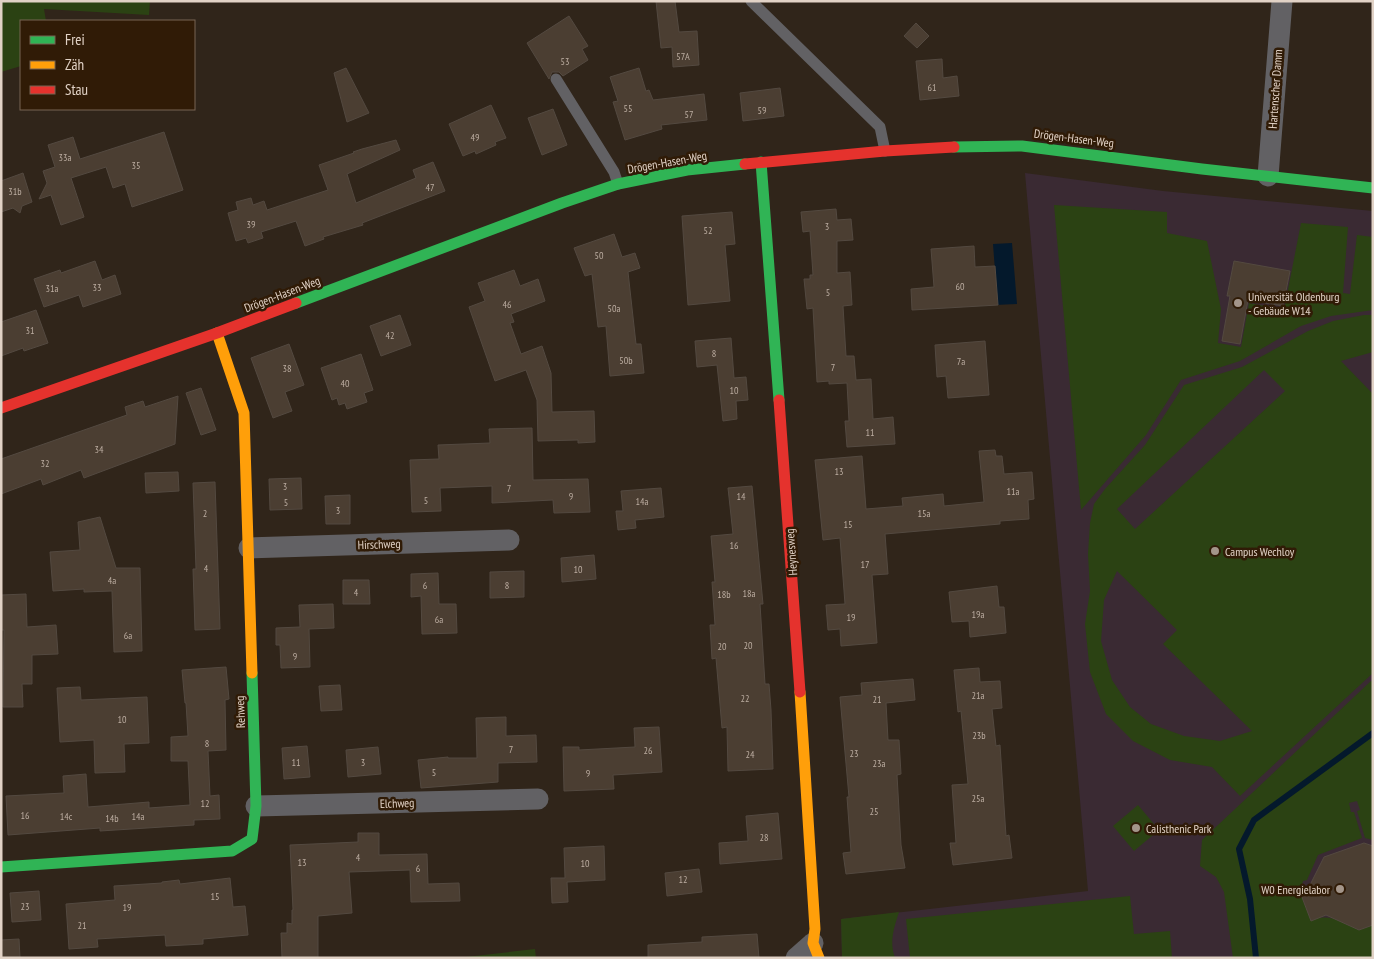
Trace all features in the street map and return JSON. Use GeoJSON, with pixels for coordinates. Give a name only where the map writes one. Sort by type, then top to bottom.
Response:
{"type":"FeatureCollection","features":[{"type":"Feature","properties":{"kind":"street","name":"Hartenscher Damm"},"geometry":{"type":"LineString","coordinates":[[1268,176],[1282,1]]}},
{"type":"Feature","properties":{"kind":"street","name":"Drögen-Hasen-Weg"},"geometry":{"type":"LineString","coordinates":[[1,408],[217,333],[553,206],[618,184],[687,170],[885,150],[965,146],[1022,146],[1373,188]]}},
{"type":"Feature","properties":{"kind":"street","name":"Heynesweg"},"geometry":{"type":"LineString","coordinates":[[761,162],[803,731],[816,951],[796,958]]}},
{"type":"Feature","properties":{"kind":"street","name":"Rehweg"},"geometry":{"type":"LineString","coordinates":[[1,867],[232,851],[252,839],[256,806],[250,548],[244,413],[217,333]]}},
{"type":"Feature","properties":{"kind":"street","name":"Hirschweg"},"geometry":{"type":"LineString","coordinates":[[250,548],[509,540]]}},
{"type":"Feature","properties":{"kind":"street","name":"Elchweg"},"geometry":{"type":"LineString","coordinates":[[256,806],[538,799]]}},
{"type":"Feature","properties":{"kind":"lane"},"geometry":{"type":"LineString","coordinates":[[751,1],[880,127],[885,150]]}},
{"type":"Feature","properties":{"kind":"lane"},"geometry":{"type":"LineString","coordinates":[[556,79],[614,172],[618,184]]}},
{"type":"Feature","properties":{"kind":"shaded area","name":"Campus Wechloy"},"geometry":{"type":"Polygon","coordinates":[[[1025,173],[1163,191],[1373,211],[1373,958],[842,958],[841,919],[1088,891],[1025,173]]]}},
{"type":"Feature","properties":{"kind":"green space"},"geometry":{"type":"Polygon","coordinates":[[[1,1],[150,1],[149,15],[44,9],[46,20],[20,20],[20,66],[1,72],[1,1]]]}},
{"type":"Feature","properties":{"kind":"green space"},"geometry":{"type":"Polygon","coordinates":[[[1054,205],[1167,212],[1167,233],[1207,241],[1221,309],[1218,343],[1241,347],[1249,303],[1284,310],[1301,223],[1348,227],[1343,293],[1350,294],[1357,235],[1373,237],[1373,310],[1331,316],[1301,326],[1240,361],[1181,380],[1146,435],[1081,510],[1054,205]]]}},
{"type":"Feature","properties":{"kind":"green space"},"geometry":{"type":"Polygon","coordinates":[[[1373,315],[1373,352],[1341,361],[1373,394],[1373,673],[1240,796],[1212,767],[1170,760],[1133,741],[1106,714],[1090,672],[1085,624],[1090,591],[1088,554],[1090,523],[1094,504],[1145,445],[1184,385],[1242,367],[1308,331],[1333,321],[1373,315]],[[1264,370],[1117,509],[1135,529],[1285,391],[1264,370]],[[1117,571],[1104,600],[1101,641],[1112,680],[1130,707],[1151,724],[1184,736],[1220,741],[1252,731],[1163,644],[1177,630],[1117,571]]]}},
{"type":"Feature","properties":{"kind":"green space"},"geometry":{"type":"Polygon","coordinates":[[[1373,681],[1373,840],[1365,838],[1357,811],[1360,810],[1357,801],[1349,803],[1351,812],[1354,812],[1362,838],[1318,855],[1307,880],[1303,881],[1300,892],[1311,920],[1324,917],[1330,918],[1359,930],[1373,925],[1373,958],[1233,958],[1224,892],[1216,877],[1200,866],[1202,840],[1373,681]]]}},
{"type":"Feature","properties":{"kind":"green space","name":"Calisthenic Park"},"geometry":{"type":"Polygon","coordinates":[[[1138,805],[1159,830],[1134,851],[1113,826],[1138,805]]]}},
{"type":"Feature","properties":{"kind":"green space"},"geometry":{"type":"Polygon","coordinates":[[[1130,896],[1134,934],[1170,931],[1172,958],[910,958],[906,919],[1130,896]]]}},
{"type":"Feature","properties":{"kind":"green space"},"geometry":{"type":"Polygon","coordinates":[[[899,912],[892,940],[895,958],[842,958],[841,919],[899,912]]]}},
{"type":"Feature","properties":{"kind":"green space"},"geometry":{"type":"Polygon","coordinates":[[[535,949],[536,958],[457,958],[535,949]]]}},
{"type":"Feature","properties":{"kind":"water"},"geometry":{"type":"Polygon","coordinates":[[[1012,243],[1017,304],[994,305],[993,285],[996,284],[993,244],[1012,243]]]}},
{"type":"Feature","properties":{"kind":"building"},"geometry":{"type":"Polygon","coordinates":[[[656,1],[675,1],[679,32],[697,31],[699,65],[673,67],[672,47],[661,48],[656,1]]]}},
{"type":"Feature","properties":{"kind":"building"},"geometry":{"type":"Polygon","coordinates":[[[569,16],[588,46],[582,49],[588,60],[563,76],[559,72],[552,72],[549,79],[527,43],[569,16]]]}},
{"type":"Feature","properties":{"kind":"building"},"geometry":{"type":"Polygon","coordinates":[[[916,23],[929,36],[917,48],[904,36],[916,23]]]}},
{"type":"Feature","properties":{"kind":"building"},"geometry":{"type":"Polygon","coordinates":[[[942,59],[943,78],[957,76],[959,96],[920,100],[916,61],[942,59]]]}},
{"type":"Feature","properties":{"kind":"building"},"geometry":{"type":"Polygon","coordinates":[[[346,68],[369,113],[347,122],[334,73],[346,68]]]}},
{"type":"Feature","properties":{"kind":"building"},"geometry":{"type":"Polygon","coordinates":[[[639,68],[646,91],[649,90],[653,100],[704,94],[707,120],[661,125],[662,129],[625,140],[613,102],[618,101],[610,77],[639,68]]]}},
{"type":"Feature","properties":{"kind":"building"},"geometry":{"type":"Polygon","coordinates":[[[780,88],[784,116],[743,121],[740,93],[780,88]]]}},
{"type":"Feature","properties":{"kind":"building"},"geometry":{"type":"Polygon","coordinates":[[[491,105],[506,138],[495,142],[496,145],[476,154],[475,151],[463,156],[449,124],[491,105]]]}},
{"type":"Feature","properties":{"kind":"building"},"geometry":{"type":"Polygon","coordinates":[[[553,109],[567,145],[542,155],[528,118],[553,109]]]}},
{"type":"Feature","properties":{"kind":"building"},"geometry":{"type":"Polygon","coordinates":[[[164,132],[183,190],[132,207],[125,184],[113,188],[106,167],[71,178],[84,217],[61,225],[51,195],[39,199],[47,183],[43,171],[55,167],[48,145],[73,137],[80,159],[164,132]]]}},
{"type":"Feature","properties":{"kind":"building"},"geometry":{"type":"Polygon","coordinates":[[[396,140],[400,150],[347,174],[356,203],[416,178],[413,170],[433,162],[445,191],[362,223],[363,225],[323,237],[324,239],[305,246],[296,221],[261,232],[263,238],[248,243],[246,238],[236,241],[228,213],[238,210],[236,202],[251,198],[253,205],[264,201],[267,210],[328,190],[319,165],[362,149],[396,140]]]}},
{"type":"Feature","properties":{"kind":"building"},"geometry":{"type":"Polygon","coordinates":[[[23,173],[32,202],[22,206],[20,213],[13,208],[1,212],[1,181],[23,173]]]}},
{"type":"Feature","properties":{"kind":"building"},"geometry":{"type":"Polygon","coordinates":[[[836,209],[837,220],[851,219],[853,240],[837,241],[837,273],[850,272],[852,305],[843,306],[846,356],[854,356],[856,380],[871,379],[873,419],[893,417],[895,444],[847,447],[845,421],[849,421],[847,383],[829,384],[829,381],[817,382],[813,308],[807,309],[804,279],[810,279],[810,275],[813,275],[810,231],[803,232],[801,212],[836,209]]]}},
{"type":"Feature","properties":{"kind":"building"},"geometry":{"type":"Polygon","coordinates":[[[732,212],[735,244],[725,245],[730,301],[688,305],[682,216],[732,212]]]}},
{"type":"Feature","properties":{"kind":"building"},"geometry":{"type":"Polygon","coordinates":[[[614,234],[622,257],[635,253],[640,268],[628,272],[636,344],[641,344],[644,373],[610,376],[606,326],[598,327],[592,274],[585,276],[574,248],[614,234]]]}},
{"type":"Feature","properties":{"kind":"building"},"geometry":{"type":"Polygon","coordinates":[[[974,246],[975,267],[995,266],[998,305],[912,310],[911,289],[934,287],[931,249],[974,246]]]}},
{"type":"Feature","properties":{"kind":"building"},"geometry":{"type":"Polygon","coordinates":[[[95,261],[102,280],[115,275],[121,294],[83,307],[79,295],[44,307],[34,279],[60,270],[61,273],[95,261]]]}},
{"type":"Feature","properties":{"kind":"building","name":"Universität Oldenburg - Gebäude W14"},"geometry":{"type":"Polygon","coordinates":[[[1234,261],[1290,271],[1283,306],[1248,300],[1240,344],[1222,341],[1230,296],[1227,296],[1234,261]]]}},
{"type":"Feature","properties":{"kind":"building"},"geometry":{"type":"Polygon","coordinates":[[[514,270],[520,286],[538,279],[545,301],[511,314],[514,322],[510,323],[521,354],[542,346],[551,373],[552,412],[594,411],[595,442],[578,443],[578,440],[538,441],[537,400],[526,370],[495,381],[469,307],[485,301],[478,283],[514,270]]]}},
{"type":"Feature","properties":{"kind":"building"},"geometry":{"type":"Polygon","coordinates":[[[36,310],[48,343],[24,351],[23,348],[1,356],[1,322],[36,310]]]}},
{"type":"Feature","properties":{"kind":"building"},"geometry":{"type":"Polygon","coordinates":[[[400,315],[411,345],[381,356],[370,326],[400,315]]]}},
{"type":"Feature","properties":{"kind":"building"},"geometry":{"type":"Polygon","coordinates":[[[731,338],[734,378],[746,377],[748,400],[736,401],[737,419],[723,421],[717,365],[697,367],[695,341],[731,338]]]}},
{"type":"Feature","properties":{"kind":"building"},"geometry":{"type":"Polygon","coordinates":[[[985,341],[989,395],[948,398],[946,376],[937,377],[935,345],[985,341]]]}},
{"type":"Feature","properties":{"kind":"building"},"geometry":{"type":"Polygon","coordinates":[[[289,344],[304,385],[285,392],[292,411],[273,418],[251,358],[289,344]]]}},
{"type":"Feature","properties":{"kind":"building"},"geometry":{"type":"Polygon","coordinates":[[[361,354],[373,390],[364,393],[367,402],[347,409],[345,403],[339,405],[337,398],[332,400],[321,368],[361,354]]]}},
{"type":"Feature","properties":{"kind":"building"},"geometry":{"type":"Polygon","coordinates":[[[201,388],[216,430],[201,435],[186,393],[201,388]]]}},
{"type":"Feature","properties":{"kind":"building"},"geometry":{"type":"Polygon","coordinates":[[[178,396],[175,444],[84,478],[81,470],[43,485],[41,479],[1,494],[1,459],[127,415],[125,407],[143,401],[145,407],[178,396]]]}},
{"type":"Feature","properties":{"kind":"building"},"geometry":{"type":"Polygon","coordinates":[[[532,428],[533,480],[588,479],[590,512],[554,513],[553,500],[492,503],[492,486],[440,488],[441,511],[412,512],[410,460],[439,459],[438,445],[490,443],[489,429],[532,428]]]}},
{"type":"Feature","properties":{"kind":"building"},"geometry":{"type":"Polygon","coordinates":[[[995,450],[996,456],[1002,456],[1004,474],[1032,472],[1034,499],[1028,500],[1029,519],[1000,521],[1000,524],[885,534],[888,574],[872,575],[877,643],[841,646],[840,629],[828,630],[826,605],[845,604],[840,538],[823,540],[815,460],[862,456],[866,509],[903,506],[902,498],[943,494],[944,506],[984,502],[979,451],[995,450]]]}},
{"type":"Feature","properties":{"kind":"building"},"geometry":{"type":"Polygon","coordinates":[[[178,472],[179,491],[146,493],[145,473],[178,472]]]}},
{"type":"Feature","properties":{"kind":"building"},"geometry":{"type":"Polygon","coordinates":[[[301,478],[302,509],[270,510],[269,479],[301,478]]]}},
{"type":"Feature","properties":{"kind":"building"},"geometry":{"type":"Polygon","coordinates":[[[215,482],[220,629],[195,630],[193,569],[196,569],[193,483],[215,482]]]}},
{"type":"Feature","properties":{"kind":"building"},"geometry":{"type":"Polygon","coordinates":[[[752,486],[763,604],[760,604],[765,684],[769,684],[771,710],[773,769],[728,771],[727,727],[722,728],[716,658],[712,659],[710,625],[715,625],[712,582],[715,582],[711,536],[733,534],[728,488],[752,486]]]}},
{"type":"Feature","properties":{"kind":"building"},"geometry":{"type":"Polygon","coordinates":[[[661,488],[664,517],[635,520],[636,528],[618,530],[616,511],[623,511],[621,491],[661,488]]]}},
{"type":"Feature","properties":{"kind":"building"},"geometry":{"type":"Polygon","coordinates":[[[350,495],[350,524],[326,524],[325,496],[350,495]]]}},
{"type":"Feature","properties":{"kind":"building"},"geometry":{"type":"Polygon","coordinates":[[[100,517],[116,568],[140,568],[142,651],[114,652],[112,591],[84,592],[84,589],[53,591],[50,552],[80,550],[78,522],[100,517]]]}},
{"type":"Feature","properties":{"kind":"building"},"geometry":{"type":"Polygon","coordinates":[[[594,555],[596,579],[562,582],[561,558],[594,555]]]}},
{"type":"Feature","properties":{"kind":"building"},"geometry":{"type":"Polygon","coordinates":[[[524,571],[524,597],[490,598],[490,572],[524,571]]]}},
{"type":"Feature","properties":{"kind":"building"},"geometry":{"type":"Polygon","coordinates":[[[438,573],[439,604],[456,604],[457,633],[422,634],[421,596],[411,597],[411,574],[438,573]]]}},
{"type":"Feature","properties":{"kind":"building"},"geometry":{"type":"Polygon","coordinates":[[[343,580],[369,580],[370,604],[343,604],[343,580]]]}},
{"type":"Feature","properties":{"kind":"building"},"geometry":{"type":"Polygon","coordinates":[[[997,586],[999,607],[1004,607],[1006,633],[970,637],[969,621],[952,622],[949,592],[997,586]]]}},
{"type":"Feature","properties":{"kind":"building"},"geometry":{"type":"Polygon","coordinates":[[[26,594],[27,627],[56,625],[58,654],[32,655],[32,684],[22,684],[23,707],[3,707],[4,630],[1,630],[1,595],[26,594]]]}},
{"type":"Feature","properties":{"kind":"building"},"geometry":{"type":"Polygon","coordinates":[[[333,604],[334,628],[309,629],[310,667],[281,668],[280,645],[276,645],[276,628],[300,627],[299,605],[333,604]]]}},
{"type":"Feature","properties":{"kind":"building"},"geometry":{"type":"Polygon","coordinates":[[[226,667],[229,699],[225,700],[226,750],[208,751],[210,796],[219,795],[220,819],[194,820],[194,825],[100,831],[100,828],[8,835],[6,796],[64,793],[63,776],[86,774],[88,807],[149,802],[149,808],[190,805],[188,761],[171,761],[171,737],[188,736],[182,670],[226,667]]]}},
{"type":"Feature","properties":{"kind":"building"},"geometry":{"type":"Polygon","coordinates":[[[979,668],[980,682],[1000,681],[1002,708],[992,709],[996,746],[1000,745],[1006,836],[1009,835],[1012,858],[953,865],[950,843],[956,843],[952,785],[968,784],[961,711],[958,712],[954,670],[979,668]]]}},
{"type":"Feature","properties":{"kind":"building"},"geometry":{"type":"Polygon","coordinates":[[[913,679],[915,700],[886,703],[888,740],[899,740],[901,774],[897,775],[901,845],[905,868],[846,874],[843,853],[851,852],[847,797],[849,797],[840,697],[862,695],[861,683],[913,679]]]}},
{"type":"Feature","properties":{"kind":"building"},"geometry":{"type":"Polygon","coordinates":[[[340,685],[342,710],[321,711],[319,686],[340,685]]]}},
{"type":"Feature","properties":{"kind":"building"},"geometry":{"type":"Polygon","coordinates":[[[80,687],[81,700],[147,697],[149,743],[124,744],[125,772],[95,773],[94,740],[60,742],[57,688],[80,687]]]}},
{"type":"Feature","properties":{"kind":"building"},"geometry":{"type":"Polygon","coordinates":[[[506,717],[506,736],[536,735],[537,762],[498,763],[498,782],[421,788],[418,760],[448,757],[477,758],[476,718],[506,717]]]}},
{"type":"Feature","properties":{"kind":"building"},"geometry":{"type":"Polygon","coordinates":[[[659,727],[662,772],[613,775],[614,789],[564,791],[563,747],[579,747],[579,750],[635,747],[634,728],[659,727]]]}},
{"type":"Feature","properties":{"kind":"building"},"geometry":{"type":"Polygon","coordinates":[[[307,746],[310,777],[284,779],[282,748],[307,746]]]}},
{"type":"Feature","properties":{"kind":"building"},"geometry":{"type":"Polygon","coordinates":[[[378,747],[381,774],[348,777],[346,750],[378,747]]]}},
{"type":"Feature","properties":{"kind":"building"},"geometry":{"type":"Polygon","coordinates":[[[778,813],[782,859],[720,864],[719,843],[748,841],[746,816],[778,813]]]}},
{"type":"Feature","properties":{"kind":"building"},"geometry":{"type":"Polygon","coordinates":[[[358,833],[379,833],[379,855],[427,854],[428,884],[459,883],[460,901],[411,902],[410,870],[349,872],[352,913],[318,916],[318,958],[282,958],[281,933],[287,933],[287,923],[292,924],[293,910],[290,845],[358,842],[358,833]]]}},
{"type":"Feature","properties":{"kind":"building","name":"W0 Energielabor"},"geometry":{"type":"Polygon","coordinates":[[[1364,843],[1373,846],[1373,925],[1359,930],[1326,915],[1311,921],[1300,892],[1308,889],[1324,857],[1364,843]]]}},
{"type":"Feature","properties":{"kind":"building"},"geometry":{"type":"Polygon","coordinates":[[[604,846],[605,880],[567,882],[568,902],[552,903],[551,878],[565,878],[564,848],[604,846]]]}},
{"type":"Feature","properties":{"kind":"building"},"geometry":{"type":"Polygon","coordinates":[[[699,869],[702,892],[667,896],[665,873],[699,869]]]}},
{"type":"Feature","properties":{"kind":"building"},"geometry":{"type":"Polygon","coordinates":[[[230,878],[233,907],[245,906],[248,935],[203,939],[203,944],[166,946],[165,935],[97,939],[98,947],[69,949],[66,904],[115,900],[114,886],[179,880],[180,884],[230,878]]]}},
{"type":"Feature","properties":{"kind":"building"},"geometry":{"type":"Polygon","coordinates":[[[39,891],[41,920],[12,922],[10,893],[39,891]]]}},
{"type":"Feature","properties":{"kind":"building"},"geometry":{"type":"Polygon","coordinates":[[[757,934],[759,958],[648,958],[648,945],[702,942],[702,937],[757,934]]]}},
{"type":"Feature","properties":{"kind":"building"},"geometry":{"type":"Polygon","coordinates":[[[19,939],[20,958],[1,958],[1,940],[19,939]]]}},
{"type":"Feature","properties":{"kind":"waterway"},"geometry":{"type":"LineString","coordinates":[[1256,958],[1250,899],[1239,849],[1254,820],[1373,733]]}},
{"type":"Feature","properties":{"kind":"traffic: fast"},"geometry":{"type":"LineString","coordinates":[[954,147],[1022,146],[1373,188]]}},
{"type":"Feature","properties":{"kind":"traffic: fast"},"geometry":{"type":"LineString","coordinates":[[761,162],[779,400]]}},
{"type":"Feature","properties":{"kind":"traffic: fast"},"geometry":{"type":"LineString","coordinates":[[296,303],[562,203],[618,184],[687,170],[745,164]]}},
{"type":"Feature","properties":{"kind":"traffic: fast"},"geometry":{"type":"LineString","coordinates":[[1,867],[232,851],[252,839],[256,806],[252,673]]}},
{"type":"Feature","properties":{"kind":"traffic: slow"},"geometry":{"type":"LineString","coordinates":[[217,333],[244,413],[252,673]]}},
{"type":"Feature","properties":{"kind":"traffic: slow"},"geometry":{"type":"LineString","coordinates":[[800,692],[815,929],[813,943],[819,958]]}},
{"type":"Feature","properties":{"kind":"traffic: jam"},"geometry":{"type":"LineString","coordinates":[[745,164],[885,151],[954,147]]}},
{"type":"Feature","properties":{"kind":"traffic: jam"},"geometry":{"type":"LineString","coordinates":[[1,408],[217,333],[296,303]]}},
{"type":"Feature","properties":{"kind":"traffic: jam"},"geometry":{"type":"LineString","coordinates":[[779,400],[800,692]]}},
{"type":"Feature","properties":{"kind":"place","name":"Universität Oldenburg - Gebäude W14"},"geometry":{"type":"Point","coordinates":[1238,303]}},
{"type":"Feature","properties":{"kind":"place","name":"Campus Wechloy"},"geometry":{"type":"Point","coordinates":[1215,551]}},
{"type":"Feature","properties":{"kind":"place","name":"Calisthenic Park"},"geometry":{"type":"Point","coordinates":[1136,828]}},
{"type":"Feature","properties":{"kind":"place","name":"W0 Energielabor"},"geometry":{"type":"Point","coordinates":[1340,889]}}]}
